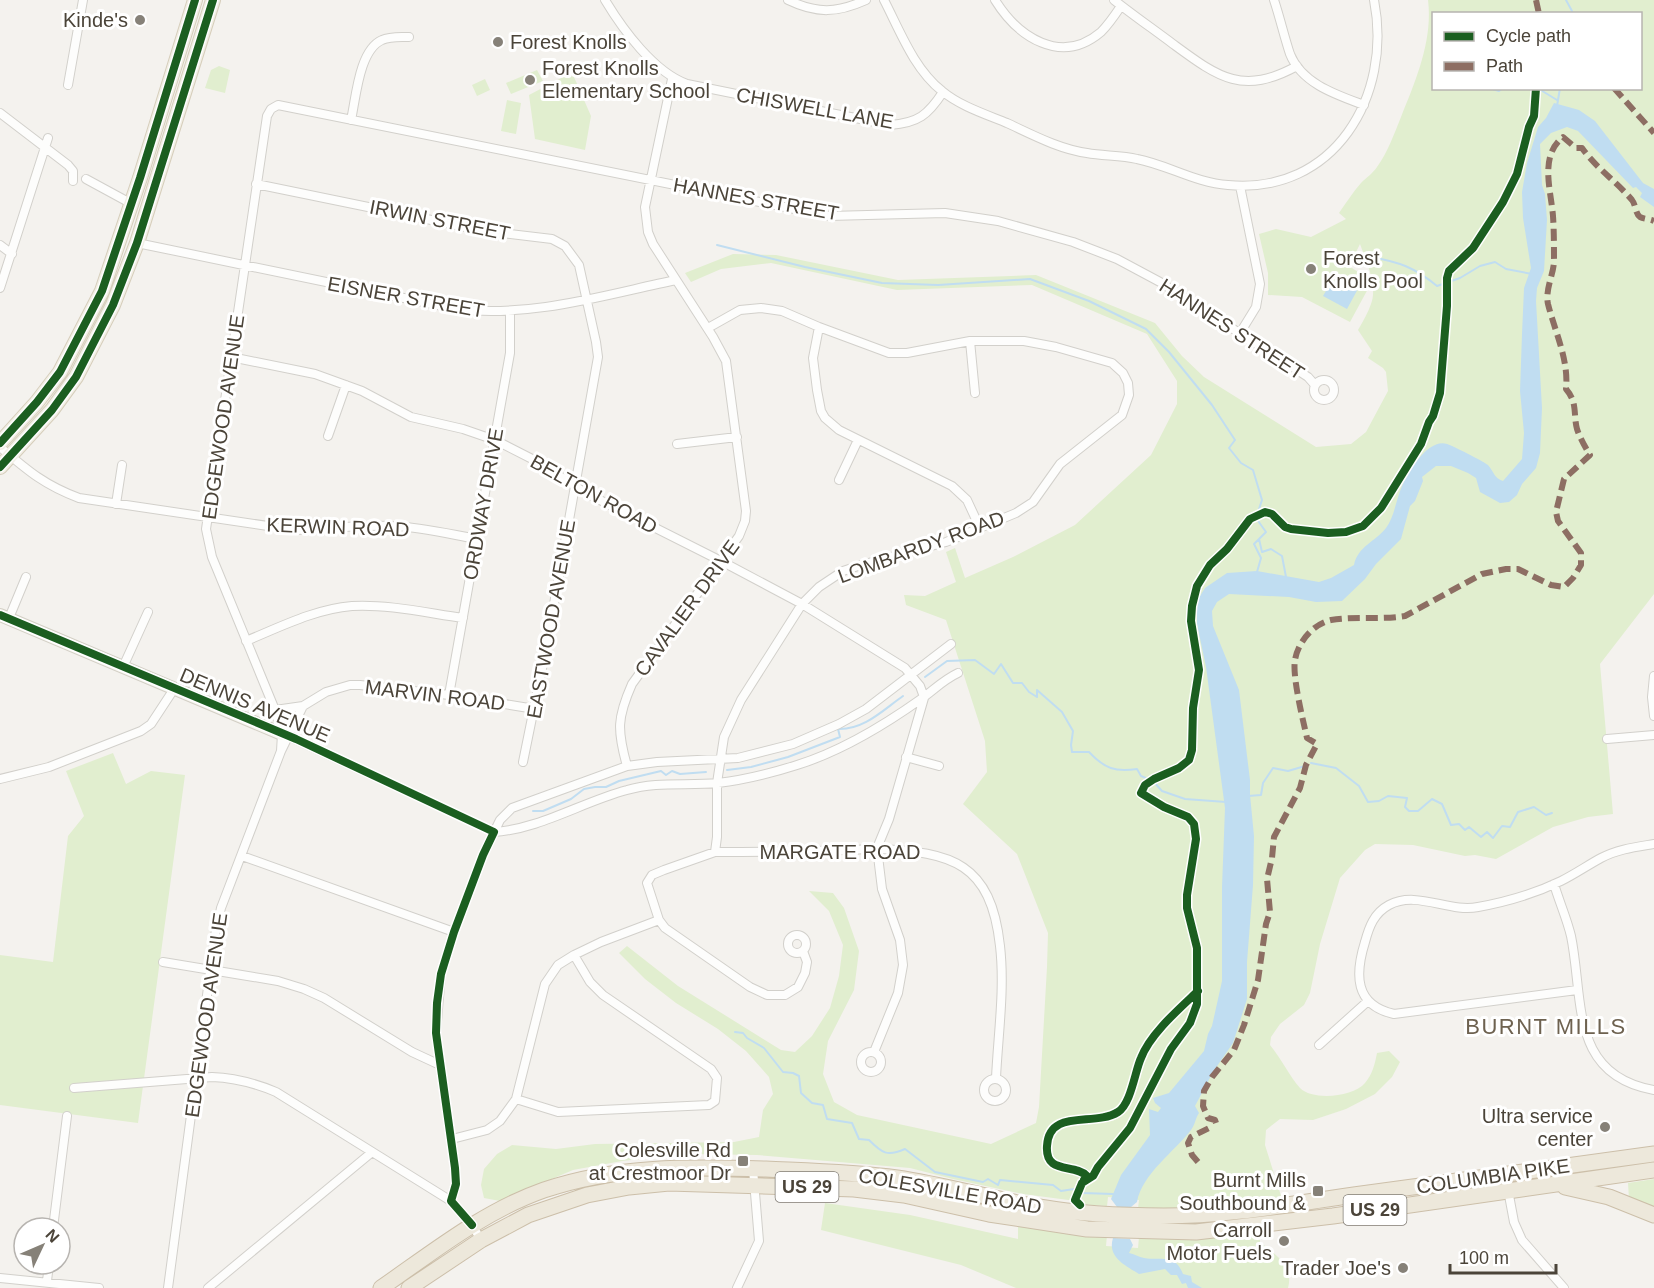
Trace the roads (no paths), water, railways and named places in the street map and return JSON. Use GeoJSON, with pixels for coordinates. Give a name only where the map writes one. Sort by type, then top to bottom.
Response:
{"type":"FeatureCollection","features":[{"type":"Feature","properties":{"kind":"highway","name":"COLUMBIA PIKE"},"geometry":{"type":"LineString","coordinates":[[1116,1214],[1177,1216],[1239,1211],[1654,1154]]}},
{"type":"Feature","properties":{"kind":"highway","name":"COLESVILLE ROAD"},"geometry":{"type":"LineString","coordinates":[[381,1288],[472,1225],[505,1207],[543,1190],[584,1179],[641,1169],[682,1167],[851,1173],[896,1178],[1042,1208],[1116,1214]]}},
{"type":"Feature","properties":{"kind":"highway","name":"COLUMBIA PIKE"},"geometry":{"type":"LineString","coordinates":[[1120,1231],[1196,1232],[1238,1228],[1654,1170]]}},
{"type":"Feature","properties":{"kind":"highway","name":"COLESVILLE ROAD"},"geometry":{"type":"LineString","coordinates":[[409,1288],[481,1240],[528,1215],[587,1195],[629,1187],[669,1183],[854,1189],[1035,1222],[1120,1231]]}},
{"type":"Feature","properties":{"kind":"highway"},"geometry":{"type":"LineString","coordinates":[[1556,1185],[1609,1197],[1654,1215]]}},
{"type":"Feature","properties":{"kind":"main road"},"geometry":{"type":"LineString","coordinates":[[0,467],[3,448],[60,372],[102,291],[132,204],[195,0]]}},
{"type":"Feature","properties":{"kind":"main road"},"geometry":{"type":"LineString","coordinates":[[3,448],[52,410],[76,377],[113,305],[137,243],[213,0]]}},
{"type":"Feature","properties":{"kind":"main road"},"geometry":{"type":"LineString","coordinates":[[121,235],[137,243]]}},
{"type":"Feature","properties":{"kind":"street"},"geometry":{"type":"LineString","coordinates":[[68,85],[83,0]]}},
{"type":"Feature","properties":{"kind":"street","name":"CHISWELL LANE"},"geometry":{"type":"LineString","coordinates":[[605,0],[619,23],[658,67],[672,79],[687,84],[890,125],[918,120],[933,107],[943,92]]}},
{"type":"Feature","properties":{"kind":"street"},"geometry":{"type":"LineString","coordinates":[[788,0],[812,10],[829,10],[847,9],[866,0]]}},
{"type":"Feature","properties":{"kind":"street"},"geometry":{"type":"LineString","coordinates":[[884,0],[917,62],[929,79],[943,92],[969,107],[1064,148],[1137,159],[1204,181],[1240,186],[1278,182],[1298,174],[1315,164],[1344,138],[1356,122],[1368,97],[1374,74],[1378,41],[1374,0]]}},
{"type":"Feature","properties":{"kind":"street"},"geometry":{"type":"LineString","coordinates":[[995,0],[1004,15],[1024,33],[1045,44],[1066,47],[1081,44],[1099,34],[1108,24],[1118,3],[1212,72],[1241,81],[1254,81],[1269,79],[1297,66]]}},
{"type":"Feature","properties":{"kind":"street"},"geometry":{"type":"LineString","coordinates":[[1274,0],[1291,55],[1297,66],[1318,86],[1364,105]]}},
{"type":"Feature","properties":{"kind":"street"},"geometry":{"type":"LineString","coordinates":[[351,120],[367,53],[377,42],[384,39],[410,37]]}},
{"type":"Feature","properties":{"kind":"street","name":"CAVALIER DRIVE"},"geometry":{"type":"LineString","coordinates":[[627,766],[619,736],[619,725],[622,707],[632,684],[739,536],[746,511],[726,361],[648,232],[645,207],[649,180],[672,79]]}},
{"type":"Feature","properties":{"kind":"street","name":"HANNES STREET"},"geometry":{"type":"LineString","coordinates":[[271,109],[278,105],[829,216],[945,213],[998,221],[1073,242],[1117,260],[1160,282],[1308,377],[1315,385]]}},
{"type":"Feature","properties":{"kind":"street","name":"EDGEWOOD AVENUE"},"geometry":{"type":"LineString","coordinates":[[168,1288],[221,908],[285,735],[212,557],[206,529],[256,183],[267,117],[271,109]]}},
{"type":"Feature","properties":{"kind":"street"},"geometry":{"type":"LineString","coordinates":[[0,113],[47,142],[50,153],[73,171],[73,181]]}},
{"type":"Feature","properties":{"kind":"street"},"geometry":{"type":"LineString","coordinates":[[0,288],[47,142]]}},
{"type":"Feature","properties":{"kind":"street"},"geometry":{"type":"LineString","coordinates":[[86,179],[132,204]]}},
{"type":"Feature","properties":{"kind":"street","name":"IRWIN STREET"},"geometry":{"type":"LineString","coordinates":[[256,183],[484,231],[552,239],[565,246],[579,265],[587,299]]}},
{"type":"Feature","properties":{"kind":"street"},"geometry":{"type":"LineString","coordinates":[[1240,186],[1260,284],[1256,307],[1240,333]]}},
{"type":"Feature","properties":{"kind":"street","name":"EISNER STREET"},"geometry":{"type":"LineString","coordinates":[[137,243],[486,313],[540,308],[676,280]]}},
{"type":"Feature","properties":{"kind":"street"},"geometry":{"type":"LineString","coordinates":[[0,245],[12,254]]}},
{"type":"Feature","properties":{"kind":"street","name":"EASTWOOD AVENUE"},"geometry":{"type":"LineString","coordinates":[[523,762],[535,709],[597,357],[597,342],[587,299]]}},
{"type":"Feature","properties":{"kind":"street","name":"LOMBARDY ROAD"},"geometry":{"type":"LineString","coordinates":[[708,328],[740,310],[760,308],[782,311],[889,353],[907,353],[970,341],[1023,341],[1056,347],[1112,363],[1123,373],[1128,383],[1129,395],[1122,416],[1060,464],[1033,502],[1016,513],[931,547],[843,571],[819,587],[802,604],[741,700],[724,737],[717,783],[715,852]]}},
{"type":"Feature","properties":{"kind":"street","name":"ORDWAY DRIVE"},"geometry":{"type":"LineString","coordinates":[[449,695],[510,353],[510,311]]}},
{"type":"Feature","properties":{"kind":"street"},"geometry":{"type":"LineString","coordinates":[[819,327],[813,358],[821,411],[825,418],[839,430],[952,486],[967,500],[980,528]]}},
{"type":"Feature","properties":{"kind":"street"},"geometry":{"type":"LineString","coordinates":[[970,341],[975,393]]}},
{"type":"Feature","properties":{"kind":"street","name":"BELTON ROAD"},"geometry":{"type":"LineString","coordinates":[[231,357],[315,374],[362,391],[411,417],[463,429],[495,440],[538,462],[622,512],[722,561],[802,604],[912,675],[920,686],[924,698]]}},
{"type":"Feature","properties":{"kind":"street"},"geometry":{"type":"LineString","coordinates":[[328,436],[346,386]]}},
{"type":"Feature","properties":{"kind":"street"},"geometry":{"type":"LineString","coordinates":[[677,444],[737,436]]}},
{"type":"Feature","properties":{"kind":"street"},"geometry":{"type":"LineString","coordinates":[[839,480],[858,440]]}},
{"type":"Feature","properties":{"kind":"street","name":"KERWIN ROAD"},"geometry":{"type":"LineString","coordinates":[[3,448],[29,472],[55,489],[79,498],[295,530],[363,525],[395,526],[477,538]]}},
{"type":"Feature","properties":{"kind":"street"},"geometry":{"type":"LineString","coordinates":[[116,504],[122,465]]}},
{"type":"Feature","properties":{"kind":"street","name":"DENNIS AVENUE"},"geometry":{"type":"LineString","coordinates":[[26,577],[4,617],[285,735],[494,832]]}},
{"type":"Feature","properties":{"kind":"street"},"geometry":{"type":"LineString","coordinates":[[246,640],[313,614],[351,606],[463,618]]}},
{"type":"Feature","properties":{"kind":"street"},"geometry":{"type":"LineString","coordinates":[[123,667],[148,612]]}},
{"type":"Feature","properties":{"kind":"street"},"geometry":{"type":"LineString","coordinates":[[451,1201],[456,1184],[452,1139],[436,1033],[441,974],[483,855],[503,815],[512,808],[627,766],[757,754],[793,744],[866,709],[951,644]]}},
{"type":"Feature","properties":{"kind":"street"},"geometry":{"type":"LineString","coordinates":[[494,832],[514,831],[613,794],[642,786],[717,783],[760,776],[797,765],[826,754],[875,729],[924,698],[934,687],[958,673]]}},
{"type":"Feature","properties":{"kind":"street"},"geometry":{"type":"LineString","coordinates":[[1654,676],[1652,697],[1654,717]]}},
{"type":"Feature","properties":{"kind":"street","name":"MARVIN ROAD"},"geometry":{"type":"LineString","coordinates":[[275,710],[303,706],[326,692],[350,685],[449,695],[535,709]]}},
{"type":"Feature","properties":{"kind":"street"},"geometry":{"type":"LineString","coordinates":[[0,779],[49,767],[141,731],[151,724],[174,689]]}},
{"type":"Feature","properties":{"kind":"street"},"geometry":{"type":"LineString","coordinates":[[874,1052],[897,993],[903,965],[900,940],[882,889],[877,848],[889,819],[924,698]]}},
{"type":"Feature","properties":{"kind":"street"},"geometry":{"type":"LineString","coordinates":[[285,735],[303,706]]}},
{"type":"Feature","properties":{"kind":"street"},"geometry":{"type":"LineString","coordinates":[[1607,739],[1654,735]]}},
{"type":"Feature","properties":{"kind":"street"},"geometry":{"type":"LineString","coordinates":[[906,757],[939,766]]}},
{"type":"Feature","properties":{"kind":"street"},"geometry":{"type":"LineString","coordinates":[[1577,990],[1394,1014],[1385,1012],[1368,1000],[1360,988],[1359,963],[1369,926],[1381,910],[1400,901],[1410,900],[1471,909],[1554,884],[1603,857],[1623,849],[1654,844]]}},
{"type":"Feature","properties":{"kind":"street","name":"MARGATE ROAD"},"geometry":{"type":"LineString","coordinates":[[658,920],[647,883],[652,875],[715,852],[877,848],[930,852],[957,863],[980,883],[989,899],[1000,946],[1001,993],[996,1078]]}},
{"type":"Feature","properties":{"kind":"street"},"geometry":{"type":"LineString","coordinates":[[242,856],[454,932]]}},
{"type":"Feature","properties":{"kind":"street"},"geometry":{"type":"LineString","coordinates":[[1554,884],[1570,935],[1579,1011],[1584,1031],[1593,1050],[1602,1063],[1619,1078],[1638,1088],[1654,1090]]}},
{"type":"Feature","properties":{"kind":"street"},"geometry":{"type":"LineString","coordinates":[[452,1139],[487,1130],[500,1121],[516,1099],[545,984],[558,965],[574,955],[658,920],[665,928],[750,987],[767,995],[785,995],[798,987],[805,973],[807,962],[803,951]]}},
{"type":"Feature","properties":{"kind":"street"},"geometry":{"type":"LineString","coordinates":[[516,1099],[558,1112],[709,1105],[715,1101],[717,1078],[711,1069],[603,995],[590,982],[574,955]]}},
{"type":"Feature","properties":{"kind":"street"},"geometry":{"type":"LineString","coordinates":[[163,962],[278,981],[304,989],[324,998],[412,1052],[440,1065]]}},
{"type":"Feature","properties":{"kind":"street"},"geometry":{"type":"LineString","coordinates":[[1319,1045],[1368,1000]]}},
{"type":"Feature","properties":{"kind":"street"},"geometry":{"type":"LineString","coordinates":[[74,1088],[196,1079],[232,1078],[254,1083],[276,1092],[451,1201],[472,1225],[481,1240]]}},
{"type":"Feature","properties":{"kind":"street"},"geometry":{"type":"LineString","coordinates":[[55,1216],[67,1116]]}},
{"type":"Feature","properties":{"kind":"street"},"geometry":{"type":"LineString","coordinates":[[208,1288],[371,1153]]}},
{"type":"Feature","properties":{"kind":"street"},"geometry":{"type":"LineString","coordinates":[[737,1288],[759,1241],[753,1169]]}},
{"type":"Feature","properties":{"kind":"street"},"geometry":{"type":"LineString","coordinates":[[1505,1174],[1514,1222],[1522,1240],[1564,1288]]}},
{"type":"Feature","properties":{"kind":"street"},"geometry":{"type":"LineString","coordinates":[[46,1281],[47,1276]]}},
{"type":"Feature","properties":{"kind":"street"},"geometry":{"type":"LineString","coordinates":[[0,1278],[99,1288]]}},
{"type":"Feature","properties":{"kind":"water"},"geometry":{"type":"Polygon","coordinates":[[[1554,103],[1579,110],[1595,121],[1643,183],[1654,189],[1654,207],[1640,197],[1642,193],[1636,187],[1633,188],[1578,131],[1567,127],[1551,133],[1540,144],[1547,220],[1544,271],[1537,288],[1536,301],[1542,408],[1540,453],[1536,468],[1522,484],[1517,495],[1509,502],[1500,503],[1480,492],[1476,478],[1468,473],[1451,466],[1436,466],[1422,477],[1423,481],[1415,501],[1410,506],[1401,539],[1342,601],[1316,602],[1289,597],[1229,594],[1217,602],[1212,611],[1213,626],[1239,690],[1250,780],[1254,836],[1247,999],[1233,1043],[1213,1072],[1195,1106],[1199,1113],[1192,1128],[1152,1172],[1137,1202],[1131,1207],[1117,1207],[1111,1199],[1121,1175],[1150,1135],[1149,1109],[1158,1112],[1161,1108],[1153,1098],[1169,1093],[1204,1051],[1222,981],[1225,808],[1206,667],[1197,624],[1197,601],[1205,588],[1227,573],[1257,571],[1319,582],[1354,565],[1359,553],[1386,528],[1410,471],[1433,446],[1440,443],[1447,444],[1468,454],[1488,465],[1503,481],[1522,459],[1524,433],[1520,391],[1524,288],[1531,268],[1523,218],[1522,192],[1527,163],[1538,127],[1554,103]]]}},
{"type":"Feature","properties":{"kind":"water"},"geometry":{"type":"Polygon","coordinates":[[[1349,282],[1359,287],[1347,309],[1323,296],[1330,284],[1343,291],[1349,282]]]}},
{"type":"Feature","properties":{"kind":"water"},"geometry":{"type":"Polygon","coordinates":[[[1113,1238],[1130,1239],[1133,1245],[1129,1253],[1144,1258],[1172,1260],[1180,1267],[1183,1274],[1191,1276],[1192,1282],[1202,1288],[1188,1288],[1186,1283],[1182,1284],[1177,1275],[1171,1275],[1165,1269],[1139,1274],[1118,1260],[1113,1250],[1113,1238]]]}},
{"type":"Feature","properties":{"kind":"waterway"},"geometry":{"type":"LineString","coordinates":[[1566,0],[1572,12]]}},
{"type":"Feature","properties":{"kind":"waterway"},"geometry":{"type":"LineString","coordinates":[[1496,90],[1500,90]]}},
{"type":"Feature","properties":{"kind":"waterway"},"geometry":{"type":"LineString","coordinates":[[1541,90],[1557,100]]}},
{"type":"Feature","properties":{"kind":"waterway"},"geometry":{"type":"LineString","coordinates":[[1557,106],[1560,90]]}},
{"type":"Feature","properties":{"kind":"waterway"},"geometry":{"type":"LineString","coordinates":[[717,245],[882,283],[938,285],[1030,279],[1089,301],[1146,329],[1169,352],[1212,405],[1235,440],[1229,448],[1241,463],[1253,470],[1262,500],[1256,518],[1266,532],[1254,544],[1261,558],[1257,572]]}},
{"type":"Feature","properties":{"kind":"waterway"},"geometry":{"type":"LineString","coordinates":[[1371,257],[1406,266],[1437,286],[1460,278],[1480,266],[1495,262],[1506,269],[1532,274]]}},
{"type":"Feature","properties":{"kind":"waterway"},"geometry":{"type":"LineString","coordinates":[[1259,539],[1262,552],[1271,549],[1282,556],[1286,577]]}},
{"type":"Feature","properties":{"kind":"waterway"},"geometry":{"type":"LineString","coordinates":[[925,677],[947,661],[975,660],[994,674],[1001,664],[1013,683],[1022,683],[1029,692],[1037,697],[1037,690],[1062,712],[1073,731],[1072,752],[1089,752],[1105,766],[1111,768],[1137,769],[1141,776],[1153,781],[1162,791],[1185,799],[1226,802]]}},
{"type":"Feature","properties":{"kind":"waterway"},"geometry":{"type":"LineString","coordinates":[[727,770],[751,767],[788,757],[840,737],[838,729],[865,723],[903,696]]}},
{"type":"Feature","properties":{"kind":"waterway"},"geometry":{"type":"LineString","coordinates":[[1311,763],[1336,768],[1359,786],[1368,802],[1379,801],[1388,796],[1407,798],[1405,807],[1409,811],[1418,811],[1432,799],[1442,804],[1451,825],[1459,824],[1465,830],[1469,827],[1481,837],[1487,832],[1493,838],[1502,826],[1510,827],[1518,812],[1534,807],[1546,815],[1552,813]]}},
{"type":"Feature","properties":{"kind":"waterway"},"geometry":{"type":"LineString","coordinates":[[1248,796],[1261,795],[1263,783],[1273,768],[1288,771],[1305,766]]}},
{"type":"Feature","properties":{"kind":"waterway"},"geometry":{"type":"LineString","coordinates":[[533,811],[543,811],[571,799],[584,789],[606,787],[619,781],[661,771],[666,775],[672,771],[680,774],[706,772]]}},
{"type":"Feature","properties":{"kind":"waterway"},"geometry":{"type":"LineString","coordinates":[[735,1032],[743,1033],[764,1048],[783,1072],[799,1076],[801,1093],[812,1103],[823,1105],[827,1119],[852,1123],[859,1139],[869,1140],[885,1152],[894,1153],[905,1149],[935,1172],[983,1182],[988,1179],[998,1185],[1000,1180],[1053,1185],[1061,1191],[1074,1189],[1083,1193],[1113,1194]]}},
{"type":"Feature","properties":{"kind":"place","name":"Kinde's"},"geometry":{"type":"Point","coordinates":[140,20]}},
{"type":"Feature","properties":{"kind":"place","name":"Forest Knolls"},"geometry":{"type":"Point","coordinates":[498,42]}},
{"type":"Feature","properties":{"kind":"place","name":"Forest Knolls Elementary School"},"geometry":{"type":"Point","coordinates":[530,80]}},
{"type":"Feature","properties":{"kind":"place","name":"Forest Knolls Pool"},"geometry":{"type":"Point","coordinates":[1311,269]}},
{"type":"Feature","properties":{"kind":"place","name":"Ultra service center"},"geometry":{"type":"Point","coordinates":[1605,1127]}},
{"type":"Feature","properties":{"kind":"place","name":"Colesville Rd at Crestmoor Dr"},"geometry":{"type":"Point","coordinates":[743,1161]}},
{"type":"Feature","properties":{"kind":"place","name":"Burnt Mills Southbound &"},"geometry":{"type":"Point","coordinates":[1318,1191]}},
{"type":"Feature","properties":{"kind":"place","name":"Carroll Motor Fuels"},"geometry":{"type":"Point","coordinates":[1284,1241]}},
{"type":"Feature","properties":{"kind":"place","name":"Trader Joe's"},"geometry":{"type":"Point","coordinates":[1403,1268]}},
{"type":"Feature","properties":{"kind":"district","name":"BURNT MILLS"},"geometry":{"type":"Point","coordinates":[1546,1026]}}]}
